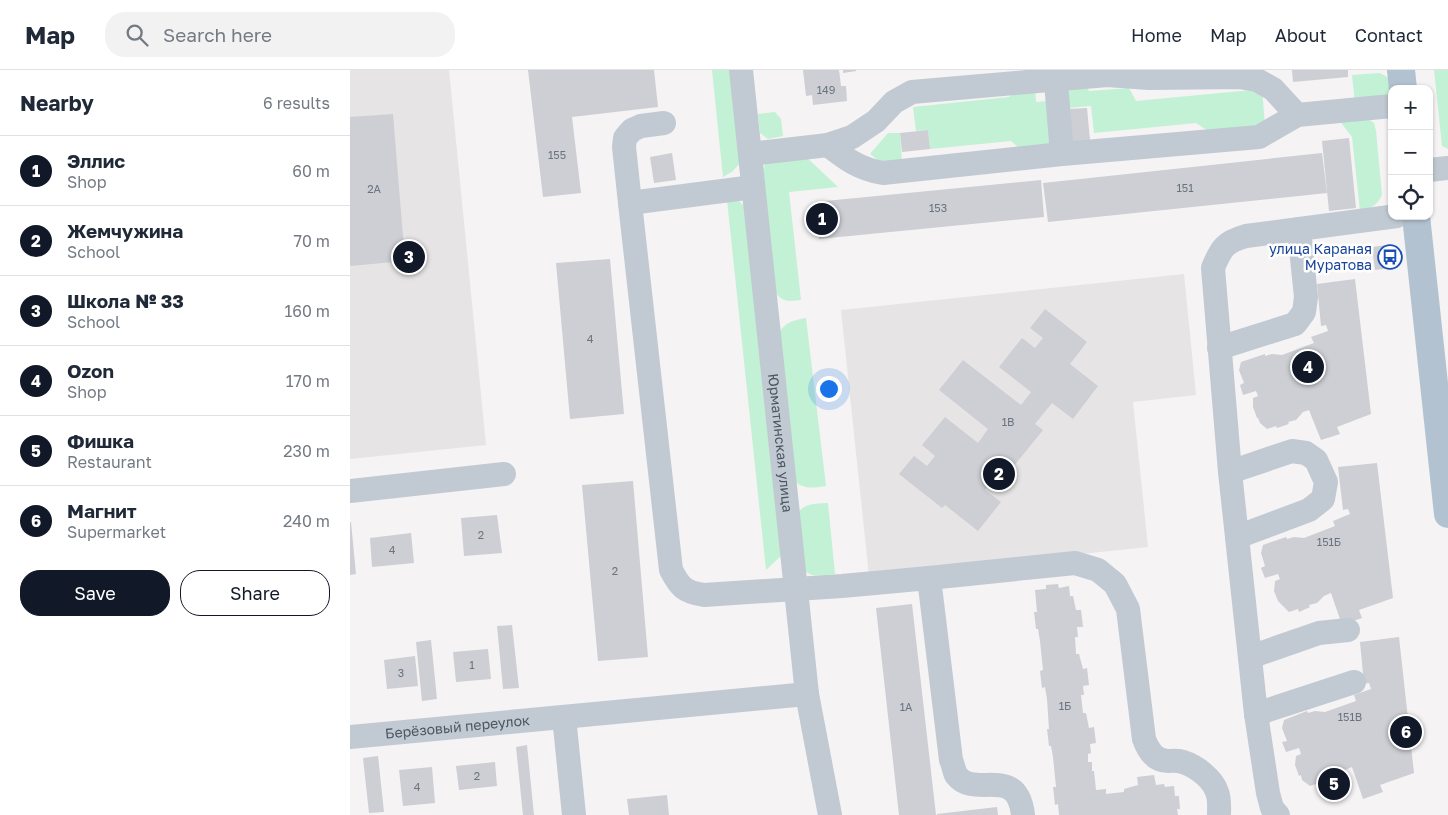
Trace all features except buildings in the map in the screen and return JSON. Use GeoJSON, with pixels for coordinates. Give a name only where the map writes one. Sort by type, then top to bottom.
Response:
{"type":"FeatureCollection","features":[{"type":"Feature","properties":{"kind":"main road"},"geometry":{"type":"LineString","coordinates":[[1401,70],[1403,85]]}},
{"type":"Feature","properties":{"kind":"main road"},"geometry":{"type":"LineString","coordinates":[[1416,220],[1446,471],[1448,514]]}},
{"type":"Feature","properties":{"kind":"street","name":"Юрматинская улица"},"geometry":{"type":"LineString","coordinates":[[741,70],[807,694],[830,815]]}},
{"type":"Feature","properties":{"kind":"street"},"geometry":{"type":"LineString","coordinates":[[750,154],[828,145],[852,137],[876,121],[894,102],[912,92],[1055,74],[1149,78],[1192,76],[1239,77],[1257,80],[1273,88],[1297,115]]}},
{"type":"Feature","properties":{"kind":"street"},"geometry":{"type":"LineString","coordinates":[[1055,74],[1062,154]]}},
{"type":"Feature","properties":{"kind":"street"},"geometry":{"type":"LineString","coordinates":[[828,145],[853,164],[871,171],[883,173],[1062,154],[1258,137],[1297,115],[1388,106]]}},
{"type":"Feature","properties":{"kind":"street"},"geometry":{"type":"LineString","coordinates":[[664,123],[641,126],[632,130],[625,138],[624,147],[671,570],[678,584],[689,592],[704,595],[929,578],[1076,563],[1098,570],[1115,584],[1128,609],[1144,739],[1149,750],[1156,758],[1165,762],[1181,761],[1203,774],[1212,782],[1218,792],[1219,815]]}},
{"type":"Feature","properties":{"kind":"street"},"geometry":{"type":"LineString","coordinates":[[1433,170],[1448,168]]}},
{"type":"Feature","properties":{"kind":"street"},"geometry":{"type":"LineString","coordinates":[[630,203],[753,187]]}},
{"type":"Feature","properties":{"kind":"street"},"geometry":{"type":"LineString","coordinates":[[1278,815],[1272,808],[1268,793],[1256,714],[1230,472],[1213,268],[1220,251],[1231,240],[1246,236],[1388,217]]}},
{"type":"Feature","properties":{"kind":"street"},"geometry":{"type":"LineString","coordinates":[[1219,348],[1295,324],[1304,312],[1306,297],[1299,229]]}},
{"type":"Feature","properties":{"kind":"street"},"geometry":{"type":"LineString","coordinates":[[1230,472],[1292,451],[1306,453],[1316,460],[1326,482],[1322,499],[1309,510],[1237,537]]}},
{"type":"Feature","properties":{"kind":"street"},"geometry":{"type":"LineString","coordinates":[[350,492],[504,474]]}},
{"type":"Feature","properties":{"kind":"street"},"geometry":{"type":"LineString","coordinates":[[929,578],[951,760],[956,775],[966,783],[978,786],[998,784],[1011,789],[1018,798],[1023,815]]}},
{"type":"Feature","properties":{"kind":"street"},"geometry":{"type":"LineString","coordinates":[[1250,657],[1320,633],[1348,630]]}},
{"type":"Feature","properties":{"kind":"street"},"geometry":{"type":"LineString","coordinates":[[1256,714],[1354,682]]}},
{"type":"Feature","properties":{"kind":"street","name":"Берёзовый переулок"},"geometry":{"type":"LineString","coordinates":[[350,738],[807,694]]}},
{"type":"Feature","properties":{"kind":"street"},"geometry":{"type":"LineString","coordinates":[[564,717],[574,815]]}},
{"type":"Feature","properties":{"kind":"shaded area"},"geometry":{"type":"Polygon","coordinates":[[[350,70],[449,70],[486,445],[350,459],[350,70]]]}},
{"type":"Feature","properties":{"kind":"shaded area"},"geometry":{"type":"Polygon","coordinates":[[[1184,274],[1196,395],[1133,402],[1148,547],[869,576],[841,310],[1184,274]]]}},
{"type":"Feature","properties":{"kind":"green space"},"geometry":{"type":"Polygon","coordinates":[[[712,70],[730,70],[740,163],[733,171],[723,177],[712,70]]]}},
{"type":"Feature","properties":{"kind":"green space"},"geometry":{"type":"Polygon","coordinates":[[[1434,70],[1448,70],[1448,149],[1442,146],[1434,70]]]}},
{"type":"Feature","properties":{"kind":"green space"},"geometry":{"type":"Polygon","coordinates":[[[1380,73],[1396,82],[1395,85],[1388,85],[1388,95],[1355,103],[1352,75],[1380,73]]]}},
{"type":"Feature","properties":{"kind":"green space"},"geometry":{"type":"Polygon","coordinates":[[[1085,84],[1089,91],[1129,88],[1136,101],[1262,89],[1265,125],[1208,131],[1196,123],[1094,133],[1091,106],[1067,108],[1067,95],[1071,88],[1085,84]]]}},
{"type":"Feature","properties":{"kind":"green space"},"geometry":{"type":"Polygon","coordinates":[[[1035,86],[1036,102],[1049,101],[1052,147],[1020,149],[1011,141],[930,149],[928,130],[916,131],[913,107],[1009,97],[1020,87],[1035,86]]]}},
{"type":"Feature","properties":{"kind":"green space"},"geometry":{"type":"Polygon","coordinates":[[[775,112],[781,119],[783,136],[768,139],[760,133],[758,114],[775,112]]]}},
{"type":"Feature","properties":{"kind":"green space"},"geometry":{"type":"Polygon","coordinates":[[[1368,119],[1374,123],[1376,131],[1382,195],[1373,206],[1360,211],[1352,137],[1339,120],[1368,119]]]}},
{"type":"Feature","properties":{"kind":"green space"},"geometry":{"type":"Polygon","coordinates":[[[888,133],[900,133],[902,161],[882,163],[870,154],[888,133]]]}},
{"type":"Feature","properties":{"kind":"green space"},"geometry":{"type":"Polygon","coordinates":[[[803,154],[838,187],[789,192],[801,300],[787,301],[776,293],[762,171],[766,162],[803,154]]]}},
{"type":"Feature","properties":{"kind":"green space"},"geometry":{"type":"Polygon","coordinates":[[[736,198],[744,206],[783,554],[766,570],[727,200],[736,198]]]}},
{"type":"Feature","properties":{"kind":"green space"},"geometry":{"type":"Polygon","coordinates":[[[806,318],[826,486],[812,488],[804,487],[793,479],[777,336],[789,323],[806,318]]]}},
{"type":"Feature","properties":{"kind":"green space"},"geometry":{"type":"Polygon","coordinates":[[[828,503],[835,574],[813,575],[802,568],[797,514],[806,506],[828,503]]]}},
{"type":"Feature","properties":{"kind":"place","name":"Эллис"},"geometry":{"type":"Point","coordinates":[822,219]}},
{"type":"Feature","properties":{"kind":"place","name":"Школа № 33"},"geometry":{"type":"Point","coordinates":[409,257]}},
{"type":"Feature","properties":{"kind":"place","name":"улица Караная Муратова"},"geometry":{"type":"Point","coordinates":[1390,257]}},
{"type":"Feature","properties":{"kind":"place","name":"Ozon"},"geometry":{"type":"Point","coordinates":[1308,367]}},
{"type":"Feature","properties":{"kind":"place","name":"Жемчужина"},"geometry":{"type":"Point","coordinates":[999,474]}},
{"type":"Feature","properties":{"kind":"place","name":"Магнит"},"geometry":{"type":"Point","coordinates":[1406,732]}},
{"type":"Feature","properties":{"kind":"place","name":"Фишка"},"geometry":{"type":"Point","coordinates":[1334,784]}}]}
